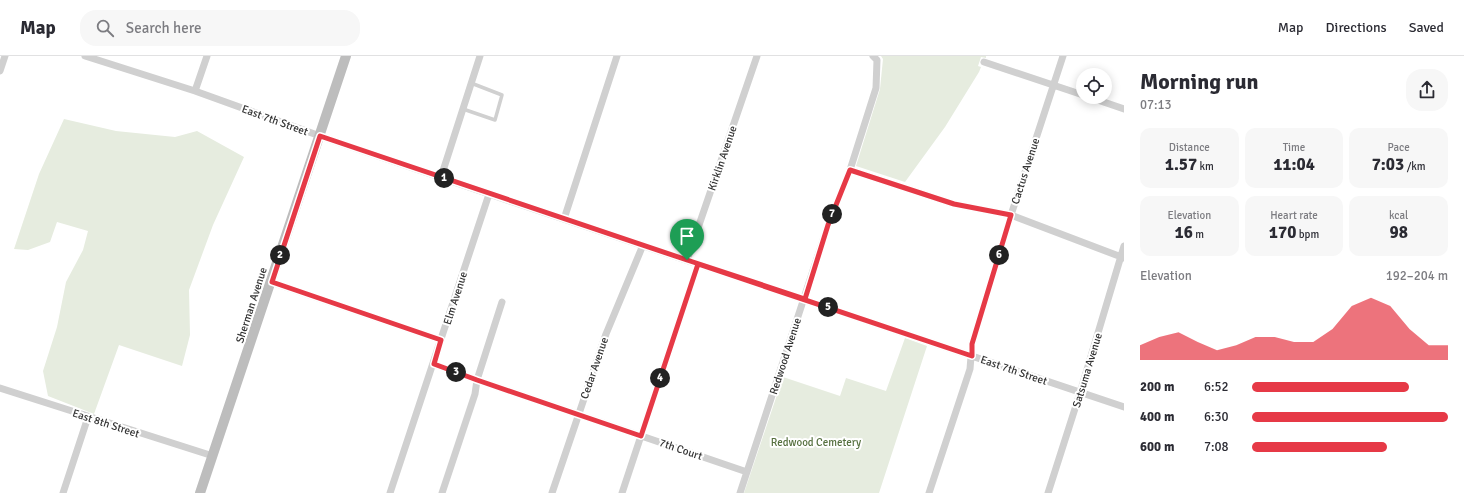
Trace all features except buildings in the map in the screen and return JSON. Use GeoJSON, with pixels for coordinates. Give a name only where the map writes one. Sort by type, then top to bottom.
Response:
{"type":"FeatureCollection","features":[{"type":"Feature","properties":{"kind":"street"},"geometry":{"type":"LineString","coordinates":[[0,71],[5,56]]}},
{"type":"Feature","properties":{"kind":"street","name":"East 7th Street"},"geometry":{"type":"LineString","coordinates":[[85,56],[195,91],[489,194],[1124,407]]}},
{"type":"Feature","properties":{"kind":"street"},"geometry":{"type":"LineString","coordinates":[[195,91],[207,56]]}},
{"type":"Feature","properties":{"kind":"street","name":"Sherman Avenue"},"geometry":{"type":"LineString","coordinates":[[200,493],[272,282],[346,56]]}},
{"type":"Feature","properties":{"kind":"street"},"geometry":{"type":"LineString","coordinates":[[441,177],[480,56]]}},
{"type":"Feature","properties":{"kind":"street"},"geometry":{"type":"LineString","coordinates":[[564,219],[617,56]]}},
{"type":"Feature","properties":{"kind":"street","name":"Kirklin Avenue"},"geometry":{"type":"LineString","coordinates":[[687,260],[757,56]]}},
{"type":"Feature","properties":{"kind":"street","name":"Cactus Avenue"},"geometry":{"type":"LineString","coordinates":[[928,493],[970,369],[972,344],[1011,215],[1063,56]]}},
{"type":"Feature","properties":{"kind":"street","name":"Redwood Avenue"},"geometry":{"type":"LineString","coordinates":[[740,493],[805,299],[828,225],[850,170],[876,88],[875,58]]}},
{"type":"Feature","properties":{"kind":"street"},"geometry":{"type":"LineString","coordinates":[[984,62],[1076,93]]}},
{"type":"Feature","properties":{"kind":"street"},"geometry":{"type":"LineString","coordinates":[[1109,104],[1124,109]]}},
{"type":"Feature","properties":{"kind":"street"},"geometry":{"type":"LineString","coordinates":[[850,170],[954,204],[1011,215],[1122,257]]}},
{"type":"Feature","properties":{"kind":"street","name":"Elm Avenue"},"geometry":{"type":"LineString","coordinates":[[390,493],[434,364],[489,194]]}},
{"type":"Feature","properties":{"kind":"street","name":"Cedar Avenue"},"geometry":{"type":"LineString","coordinates":[[552,493],[606,334],[644,246]]}},
{"type":"Feature","properties":{"kind":"street","name":"Satsuma Avenue"},"geometry":{"type":"LineString","coordinates":[[1048,493],[1122,257],[1124,246]]}},
{"type":"Feature","properties":{"kind":"street"},"geometry":{"type":"LineString","coordinates":[[622,493],[698,264]]}},
{"type":"Feature","properties":{"kind":"street"},"geometry":{"type":"LineString","coordinates":[[272,282],[441,340]]}},
{"type":"Feature","properties":{"kind":"street"},"geometry":{"type":"LineString","coordinates":[[442,493],[475,394],[477,380],[502,302]]}},
{"type":"Feature","properties":{"kind":"street","name":"7th Court"},"geometry":{"type":"LineString","coordinates":[[434,364],[747,472]]}},
{"type":"Feature","properties":{"kind":"street","name":"East 8th Street"},"geometry":{"type":"LineString","coordinates":[[0,388],[213,456]]}},
{"type":"Feature","properties":{"kind":"street"},"geometry":{"type":"LineString","coordinates":[[63,493],[88,417]]}},
{"type":"Feature","properties":{"kind":"lane"},"geometry":{"type":"LineString","coordinates":[[463,109],[495,120],[502,95],[472,83]]}},
{"type":"Feature","properties":{"kind":"green space"},"geometry":{"type":"Polygon","coordinates":[[[881,56],[986,56],[986,58],[981,57],[978,66],[981,67],[979,72],[945,127],[905,182],[856,166],[880,89],[883,59],[881,56]]]}},
{"type":"Feature","properties":{"kind":"green space"},"geometry":{"type":"Polygon","coordinates":[[[64,119],[116,131],[175,137],[197,131],[244,157],[213,225],[189,290],[190,335],[182,366],[119,345],[94,414],[48,396],[43,371],[57,327],[66,282],[83,250],[88,231],[57,222],[50,242],[28,250],[14,249],[39,174],[64,119]]]}},
{"type":"Feature","properties":{"kind":"green space","name":"Redwood Cemetery"},"geometry":{"type":"Polygon","coordinates":[[[905,338],[927,346],[879,493],[744,493],[783,377],[840,396],[846,378],[886,391],[905,338]]]}},
{"type":"Feature","properties":{"kind":"route"},"geometry":{"type":"LineString","coordinates":[[320,136],[687,260],[805,299],[828,225],[850,170],[954,204],[1011,215],[972,344],[972,356],[698,264],[641,436],[434,364],[441,340],[272,282],[320,136]]}}]}
